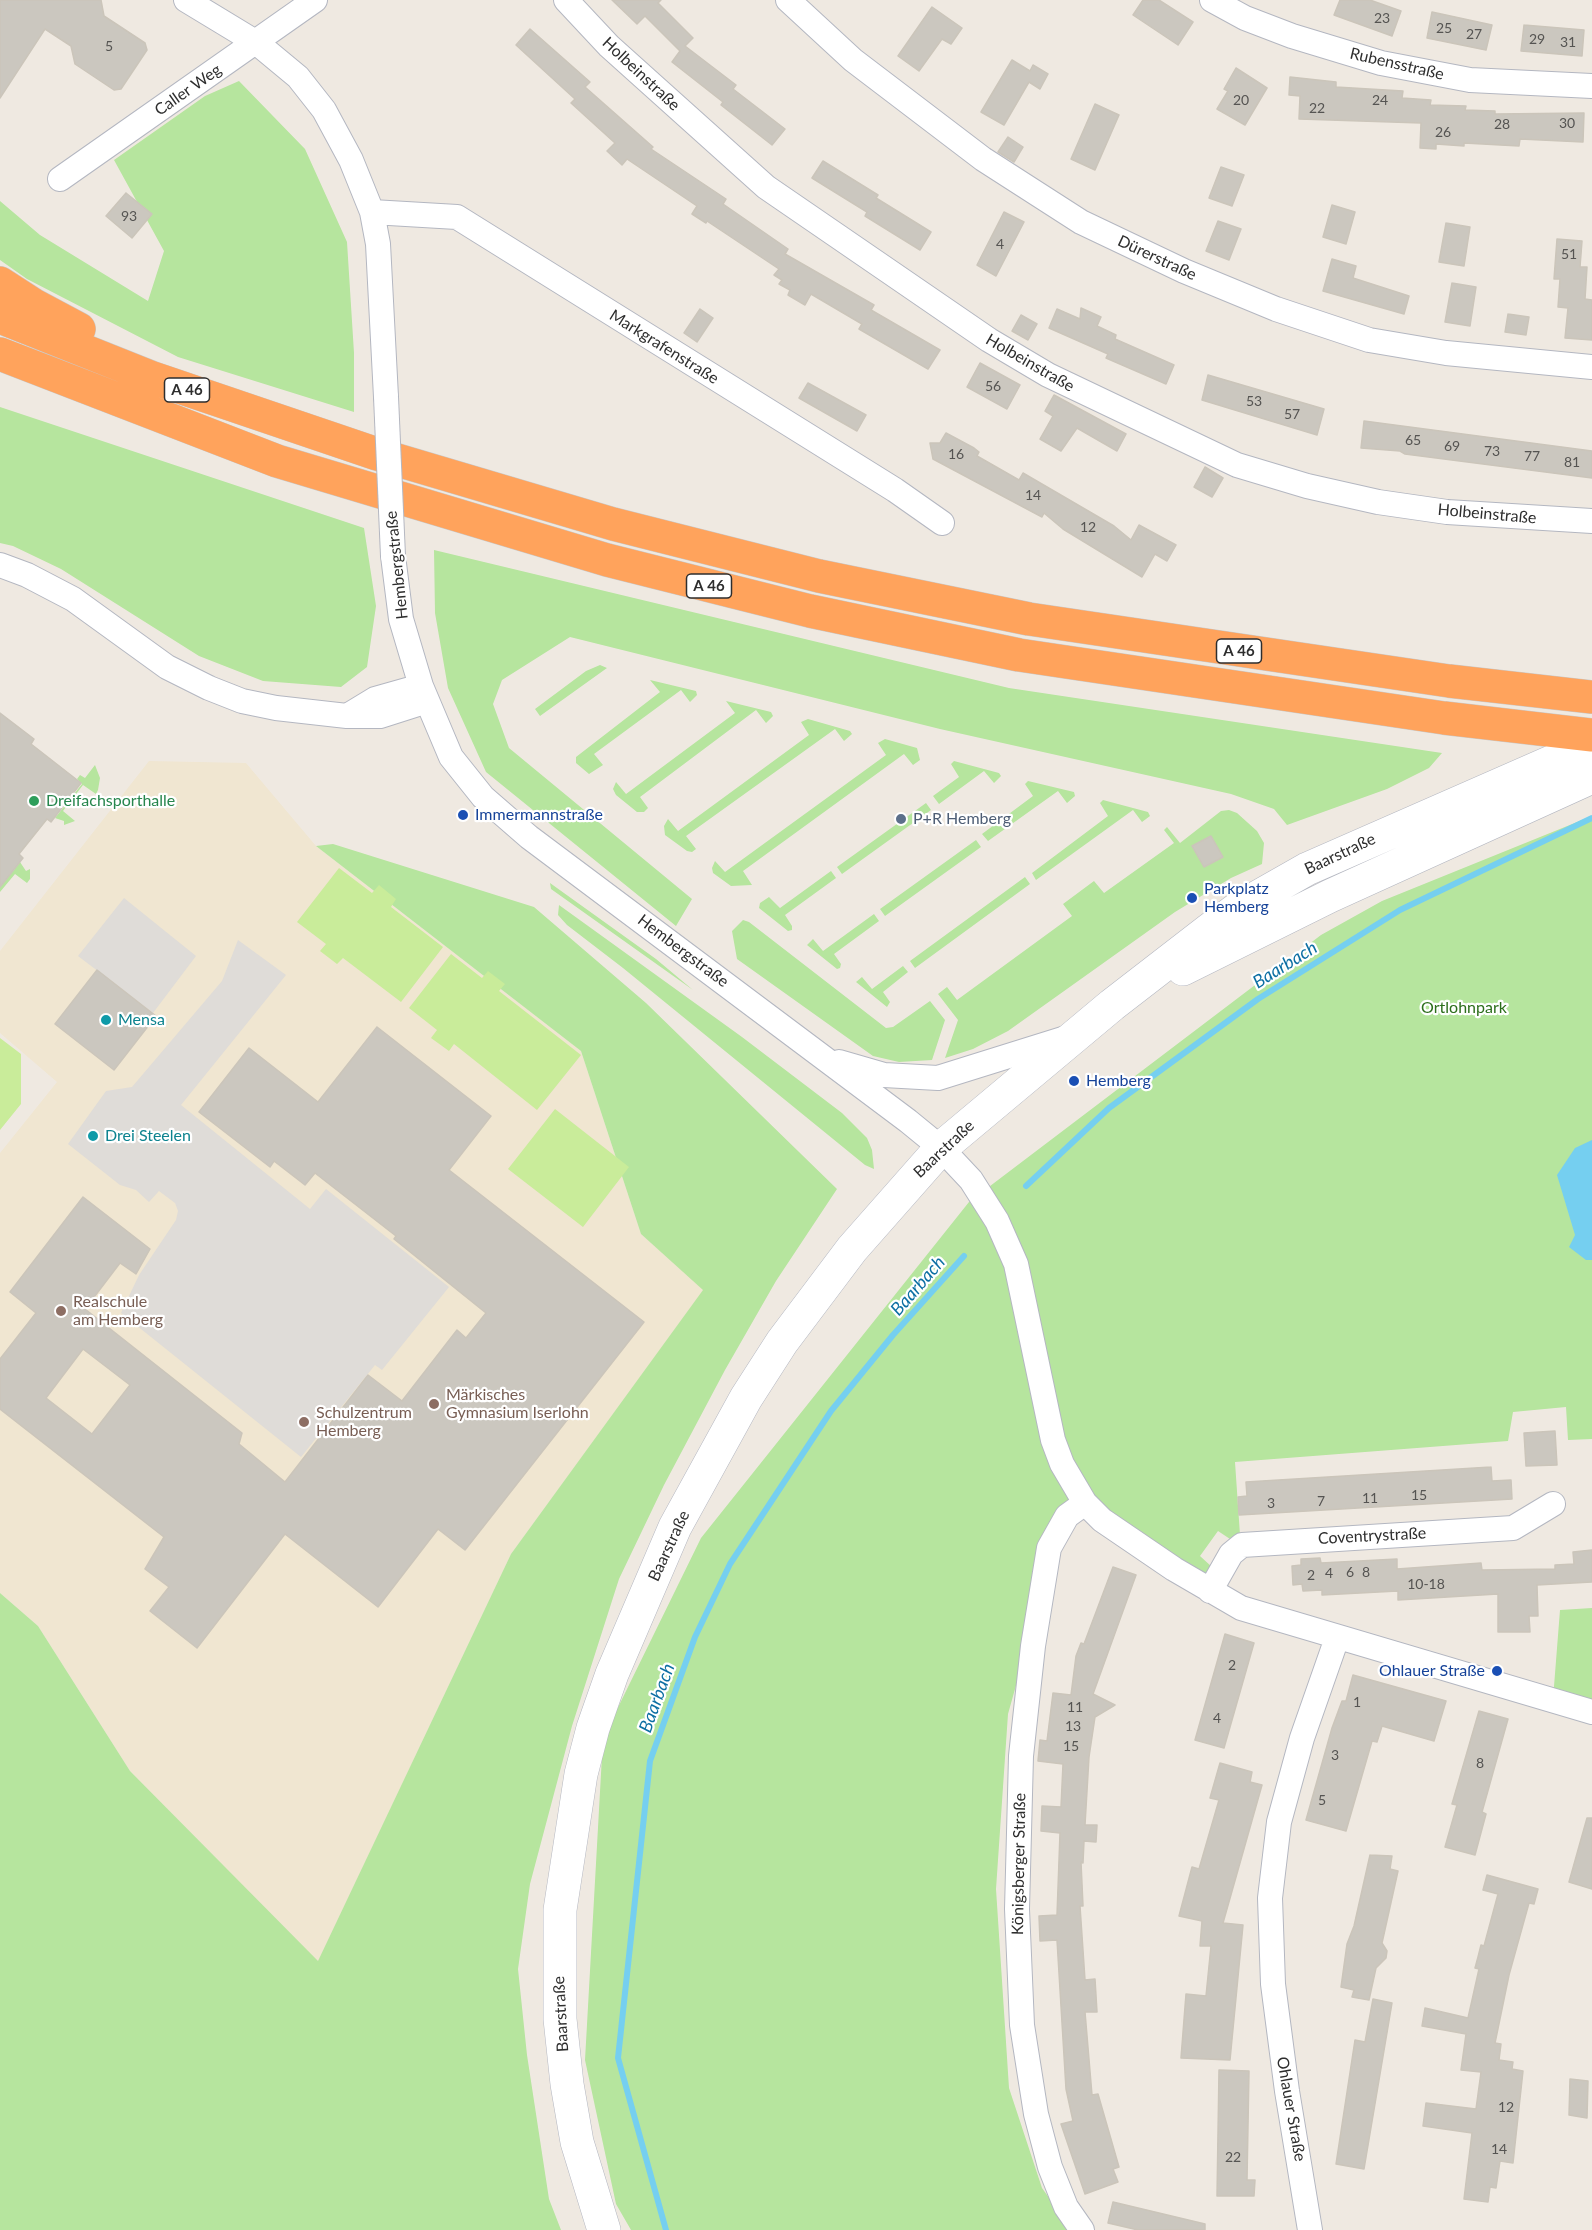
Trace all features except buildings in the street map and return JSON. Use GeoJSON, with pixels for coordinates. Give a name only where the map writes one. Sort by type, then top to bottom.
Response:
{"type":"FeatureCollection","features":[{"type":"Feature","properties":{"kind":"highway"},"geometry":{"type":"LineString","coordinates":[[0,283],[34,305],[109,344],[377,454]]}},
{"type":"Feature","properties":{"kind":"highway","name":"A 46"},"geometry":{"type":"LineString","coordinates":[[0,317],[153,378],[377,454],[614,524],[819,576],[1029,620],[1449,681],[1592,697]]}},
{"type":"Feature","properties":{"kind":"highway","name":"A 46"},"geometry":{"type":"LineString","coordinates":[[0,354],[277,461],[607,560],[798,608],[1019,656],[1444,718],[1592,735]]}},
{"type":"Feature","properties":{"kind":"main road","name":"Baarstraße"},"geometry":{"type":"LineString","coordinates":[[604,2230],[578,2142],[567,2084],[560,2019],[558,1964],[560,1910],[581,1774],[593,1728],[612,1674],[675,1527],[746,1398],[827,1280],[900,1192],[941,1148],[1112,1005],[1240,908],[1307,869],[1592,744]]}},
{"type":"Feature","properties":{"kind":"main road","name":"Baarstraße"},"geometry":{"type":"LineString","coordinates":[[1112,1005],[1330,896],[1592,777]]}},
{"type":"Feature","properties":{"kind":"street","name":"Hembergstraße"},"geometry":{"type":"LineString","coordinates":[[186,0],[257,43],[298,77],[324,110],[351,160],[372,212],[378,244],[393,556],[401,619],[424,694],[451,757],[483,797],[529,837],[825,1057],[941,1148],[978,1190],[997,1221],[1016,1264],[1051,1432],[1062,1464],[1085,1503],[1102,1520],[1210,1591],[1241,1608],[1592,1712]]}},
{"type":"Feature","properties":{"kind":"street","name":"Caller Weg"},"geometry":{"type":"LineString","coordinates":[[60,179],[257,43],[315,0]]}},
{"type":"Feature","properties":{"kind":"street","name":"Holbeinstraße"},"geometry":{"type":"LineString","coordinates":[[566,0],[609,46],[766,187],[989,340],[1048,375],[1237,465],[1307,486],[1378,502],[1447,512],[1592,521]]}},
{"type":"Feature","properties":{"kind":"street","name":"Dürerstraße"},"geometry":{"type":"LineString","coordinates":[[788,0],[853,60],[983,159],[1081,222],[1184,271],[1276,309],[1369,340],[1446,353],[1592,367]]}},
{"type":"Feature","properties":{"kind":"street","name":"Rubensstraße"},"geometry":{"type":"LineString","coordinates":[[1212,0],[1245,18],[1292,36],[1381,63],[1470,80],[1592,86]]}},
{"type":"Feature","properties":{"kind":"street","name":"Markgrafenstraße"},"geometry":{"type":"LineString","coordinates":[[372,212],[457,217],[895,490],[942,524]]}},
{"type":"Feature","properties":{"kind":"street"},"geometry":{"type":"LineString","coordinates":[[0,565],[27,575],[73,599],[167,667],[242,701],[276,708],[346,716],[375,699],[424,694]]}},
{"type":"Feature","properties":{"kind":"street","name":"Hembergstraße"},"geometry":{"type":"LineString","coordinates":[[825,1057],[884,1075],[938,1078],[1079,1034]]}},
{"type":"Feature","properties":{"kind":"street","name":"Königsberger Straße"},"geometry":{"type":"LineString","coordinates":[[1082,2230],[1066,2207],[1050,2167],[1036,2114],[1022,2025],[1017,1909],[1021,1756],[1032,1646],[1049,1548],[1067,1516],[1085,1503]]}},
{"type":"Feature","properties":{"kind":"street","name":"Coventrystraße"},"geometry":{"type":"LineString","coordinates":[[1210,1591],[1232,1554],[1242,1545],[1513,1528],[1553,1504]]}},
{"type":"Feature","properties":{"kind":"street","name":"Ohlauer Straße"},"geometry":{"type":"LineString","coordinates":[[1310,2230],[1278,2028],[1273,1984],[1270,1898],[1279,1822],[1302,1738],[1337,1638]]}},
{"type":"Feature","properties":{"kind":"shaded area","name":"Schulzentrum Hemberg"},"geometry":{"type":"Polygon","coordinates":[[[149,761],[246,763],[316,846],[581,1051],[641,1234],[704,1290],[511,1554],[318,1962],[130,1771],[38,1626],[0,1593],[0,1153],[57,1082],[0,1033],[0,951],[149,761]]]}},
{"type":"Feature","properties":{"kind":"shaded area"},"geometry":{"type":"Polygon","coordinates":[[[124,898],[196,956],[153,1013],[78,956],[124,898]]]}},
{"type":"Feature","properties":{"kind":"shaded area"},"geometry":{"type":"Polygon","coordinates":[[[238,940],[286,975],[181,1105],[310,1209],[326,1189],[449,1287],[382,1370],[375,1365],[301,1457],[121,1313],[139,1275],[176,1220],[178,1211],[175,1203],[159,1191],[149,1202],[136,1190],[120,1185],[68,1144],[106,1091],[132,1087],[222,981],[238,940]]]}},
{"type":"Feature","properties":{"kind":"green space"},"geometry":{"type":"Polygon","coordinates":[[[239,81],[305,149],[347,242],[354,353],[354,412],[178,357],[27,279],[0,260],[0,201],[40,235],[148,301],[164,251],[114,160],[205,96],[239,81]]]}},
{"type":"Feature","properties":{"kind":"green space"},"geometry":{"type":"Polygon","coordinates":[[[0,407],[364,528],[376,606],[367,667],[341,687],[263,681],[199,656],[61,569],[13,546],[0,543],[0,407]]]}},
{"type":"Feature","properties":{"kind":"green space"},"geometry":{"type":"Polygon","coordinates":[[[434,550],[1009,688],[1442,753],[1429,768],[1387,789],[1287,825],[1274,809],[1231,794],[940,729],[570,637],[502,680],[493,704],[509,748],[692,899],[676,926],[486,772],[448,688],[435,613],[434,550]]]}},
{"type":"Feature","properties":{"kind":"green space"},"geometry":{"type":"Polygon","coordinates":[[[600,665],[607,668],[540,716],[535,709],[586,671],[600,665]]]}},
{"type":"Feature","properties":{"kind":"green space"},"geometry":{"type":"Polygon","coordinates":[[[650,680],[696,691],[697,695],[690,702],[681,690],[594,754],[603,765],[589,774],[576,763],[576,757],[660,692],[650,680]]]}},
{"type":"Feature","properties":{"kind":"green space"},"geometry":{"type":"Polygon","coordinates":[[[726,701],[771,712],[773,716],[766,723],[756,710],[640,797],[648,808],[644,812],[637,812],[616,795],[613,789],[616,782],[626,794],[735,713],[726,701]]]}},
{"type":"Feature","properties":{"kind":"green space"},"geometry":{"type":"Polygon","coordinates":[[[808,719],[850,731],[852,734],[844,741],[835,729],[686,836],[696,849],[692,852],[687,851],[665,835],[664,826],[668,819],[678,831],[809,735],[801,722],[808,719]]]}},
{"type":"Feature","properties":{"kind":"green space"},"geometry":{"type":"Polygon","coordinates":[[[885,739],[917,748],[920,760],[913,765],[904,754],[743,871],[752,885],[731,886],[713,873],[712,868],[715,861],[725,872],[886,755],[878,743],[885,739]]]}},
{"type":"Feature","properties":{"kind":"green space"},"geometry":{"type":"Polygon","coordinates":[[[954,761],[999,773],[1001,776],[994,783],[984,771],[939,804],[933,796],[959,777],[951,764],[954,761]]]}},
{"type":"Feature","properties":{"kind":"green space"},"geometry":{"type":"Polygon","coordinates":[[[95,765],[100,778],[96,794],[83,785],[63,811],[75,821],[64,825],[64,821],[55,818],[82,784],[77,779],[80,775],[85,778],[95,765]]]}},
{"type":"Feature","properties":{"kind":"green space"},"geometry":{"type":"Polygon","coordinates":[[[1028,781],[1074,792],[1075,796],[1067,803],[1058,791],[988,841],[982,834],[1033,796],[1025,784],[1028,781]]]}},
{"type":"Feature","properties":{"kind":"green space"},"geometry":{"type":"Polygon","coordinates":[[[1103,800],[1148,812],[1150,816],[1142,822],[1133,810],[1036,880],[1032,873],[1108,816],[1100,803],[1103,800]]]}},
{"type":"Feature","properties":{"kind":"green space"},"geometry":{"type":"Polygon","coordinates":[[[926,803],[931,810],[842,874],[837,867],[926,803]]]}},
{"type":"Feature","properties":{"kind":"green space"},"geometry":{"type":"Polygon","coordinates":[[[1229,810],[1237,813],[1257,831],[1264,843],[1262,864],[1231,878],[1175,912],[1008,1031],[973,1049],[945,1058],[958,1020],[938,994],[947,987],[957,1000],[1072,916],[1063,904],[1094,881],[1104,893],[1174,843],[1164,830],[1167,827],[1180,843],[1221,811],[1229,810]]]}},
{"type":"Feature","properties":{"kind":"green space","name":"Ortlohnpark"},"geometry":{"type":"Polygon","coordinates":[[[1592,816],[1592,1439],[1568,1440],[1566,1407],[1513,1412],[1508,1441],[1235,1462],[1240,1535],[1230,1539],[1218,1531],[1200,1556],[1212,1567],[1200,1578],[1089,1504],[1054,1550],[1008,1714],[996,1889],[1009,2088],[1042,2188],[1072,2230],[631,2230],[616,2204],[585,2060],[603,1738],[701,1538],[969,1202],[1321,935],[1382,901],[1592,816]]]}},
{"type":"Feature","properties":{"kind":"green space"},"geometry":{"type":"Polygon","coordinates":[[[976,840],[981,847],[885,916],[880,909],[976,840]]]}},
{"type":"Feature","properties":{"kind":"green space"},"geometry":{"type":"Polygon","coordinates":[[[333,844],[534,907],[646,1003],[837,1189],[776,1281],[725,1370],[664,1485],[619,1579],[572,1726],[530,1884],[518,1969],[527,2055],[549,2199],[561,2230],[0,2230],[0,1593],[38,1626],[130,1771],[318,1961],[511,1554],[703,1290],[641,1234],[581,1051],[316,846],[333,844]]]}},
{"type":"Feature","properties":{"kind":"green space"},"geometry":{"type":"Polygon","coordinates":[[[20,862],[26,871],[30,869],[30,879],[27,883],[15,874],[0,892],[0,887],[20,862]]]}},
{"type":"Feature","properties":{"kind":"green space"},"geometry":{"type":"Polygon","coordinates":[[[339,868],[372,893],[379,885],[396,899],[391,907],[443,947],[401,1002],[343,958],[337,964],[320,951],[326,944],[297,922],[339,868]]]}},
{"type":"Feature","properties":{"kind":"green space"},"geometry":{"type":"Polygon","coordinates":[[[831,871],[836,878],[785,915],[792,930],[788,931],[759,908],[760,903],[769,897],[780,908],[831,871]]]}},
{"type":"Feature","properties":{"kind":"green space"},"geometry":{"type":"Polygon","coordinates":[[[1025,877],[1030,884],[915,968],[910,961],[1025,877]]]}},
{"type":"Feature","properties":{"kind":"green space"},"geometry":{"type":"Polygon","coordinates":[[[550,883],[656,959],[693,990],[551,889],[550,883]]]}},
{"type":"Feature","properties":{"kind":"green space"},"geometry":{"type":"Polygon","coordinates":[[[559,905],[742,1037],[842,1113],[867,1138],[872,1150],[874,1169],[865,1165],[567,925],[558,915],[559,905]]]}},
{"type":"Feature","properties":{"kind":"green space"},"geometry":{"type":"Polygon","coordinates":[[[874,914],[879,921],[834,954],[841,964],[840,968],[837,969],[807,945],[813,939],[823,951],[874,914]]]}},
{"type":"Feature","properties":{"kind":"green space"},"geometry":{"type":"Polygon","coordinates":[[[743,920],[749,922],[886,1028],[893,1027],[930,1001],[945,1020],[932,1060],[899,1062],[873,1056],[737,959],[732,931],[743,920]]]}},
{"type":"Feature","properties":{"kind":"green space"},"geometry":{"type":"Polygon","coordinates":[[[451,954],[482,978],[488,971],[505,984],[499,991],[581,1055],[537,1110],[454,1044],[449,1051],[431,1038],[437,1030],[409,1008],[451,954]]]}},
{"type":"Feature","properties":{"kind":"green space"},"geometry":{"type":"Polygon","coordinates":[[[903,966],[908,972],[883,992],[890,1002],[887,1007],[856,982],[862,977],[872,989],[903,966]]]}},
{"type":"Feature","properties":{"kind":"green space"},"geometry":{"type":"Polygon","coordinates":[[[0,1038],[21,1054],[21,1104],[0,1130],[0,1038]]]}},
{"type":"Feature","properties":{"kind":"green space"},"geometry":{"type":"Polygon","coordinates":[[[555,1109],[629,1167],[583,1227],[508,1169],[555,1109]]]}},
{"type":"Feature","properties":{"kind":"green space"},"geometry":{"type":"Polygon","coordinates":[[[1592,1608],[1592,1710],[1553,1699],[1560,1610],[1592,1608]]]}},
{"type":"Feature","properties":{"kind":"water"},"geometry":{"type":"Polygon","coordinates":[[[1592,1140],[1592,1260],[1586,1260],[1569,1247],[1575,1235],[1557,1175],[1575,1148],[1592,1140]]]}},
{"type":"Feature","properties":{"kind":"waterway","name":"Baarbach"},"geometry":{"type":"LineString","coordinates":[[1026,1186],[1109,1108],[1258,999],[1400,910],[1592,818]]}},
{"type":"Feature","properties":{"kind":"waterway","name":"Baarbach"},"geometry":{"type":"LineString","coordinates":[[666,2230],[618,2058],[650,1761],[695,1637],[730,1564],[831,1411],[893,1335],[964,1256]]}},
{"type":"Feature","properties":{"kind":"place","name":"Dreifachsporthalle"},"geometry":{"type":"Point","coordinates":[34,801]}},
{"type":"Feature","properties":{"kind":"place","name":"Immermannstraße"},"geometry":{"type":"Point","coordinates":[463,815]}},
{"type":"Feature","properties":{"kind":"place","name":"P+R Hemberg"},"geometry":{"type":"Point","coordinates":[901,819]}},
{"type":"Feature","properties":{"kind":"place","name":"Parkplatz Hemberg"},"geometry":{"type":"Point","coordinates":[1192,898]}},
{"type":"Feature","properties":{"kind":"place","name":"Mensa"},"geometry":{"type":"Point","coordinates":[106,1020]}},
{"type":"Feature","properties":{"kind":"place","name":"Hemberg"},"geometry":{"type":"Point","coordinates":[1074,1081]}},
{"type":"Feature","properties":{"kind":"place","name":"Drei Steelen"},"geometry":{"type":"Point","coordinates":[93,1136]}},
{"type":"Feature","properties":{"kind":"place","name":"Realschule am Hemberg"},"geometry":{"type":"Point","coordinates":[61,1311]}},
{"type":"Feature","properties":{"kind":"place","name":"Märkisches Gymnasium Iserlohn"},"geometry":{"type":"Point","coordinates":[434,1404]}},
{"type":"Feature","properties":{"kind":"place","name":"Schulzentrum Hemberg"},"geometry":{"type":"Point","coordinates":[304,1422]}},
{"type":"Feature","properties":{"kind":"place","name":"Ohlauer Straße"},"geometry":{"type":"Point","coordinates":[1497,1671]}}]}
